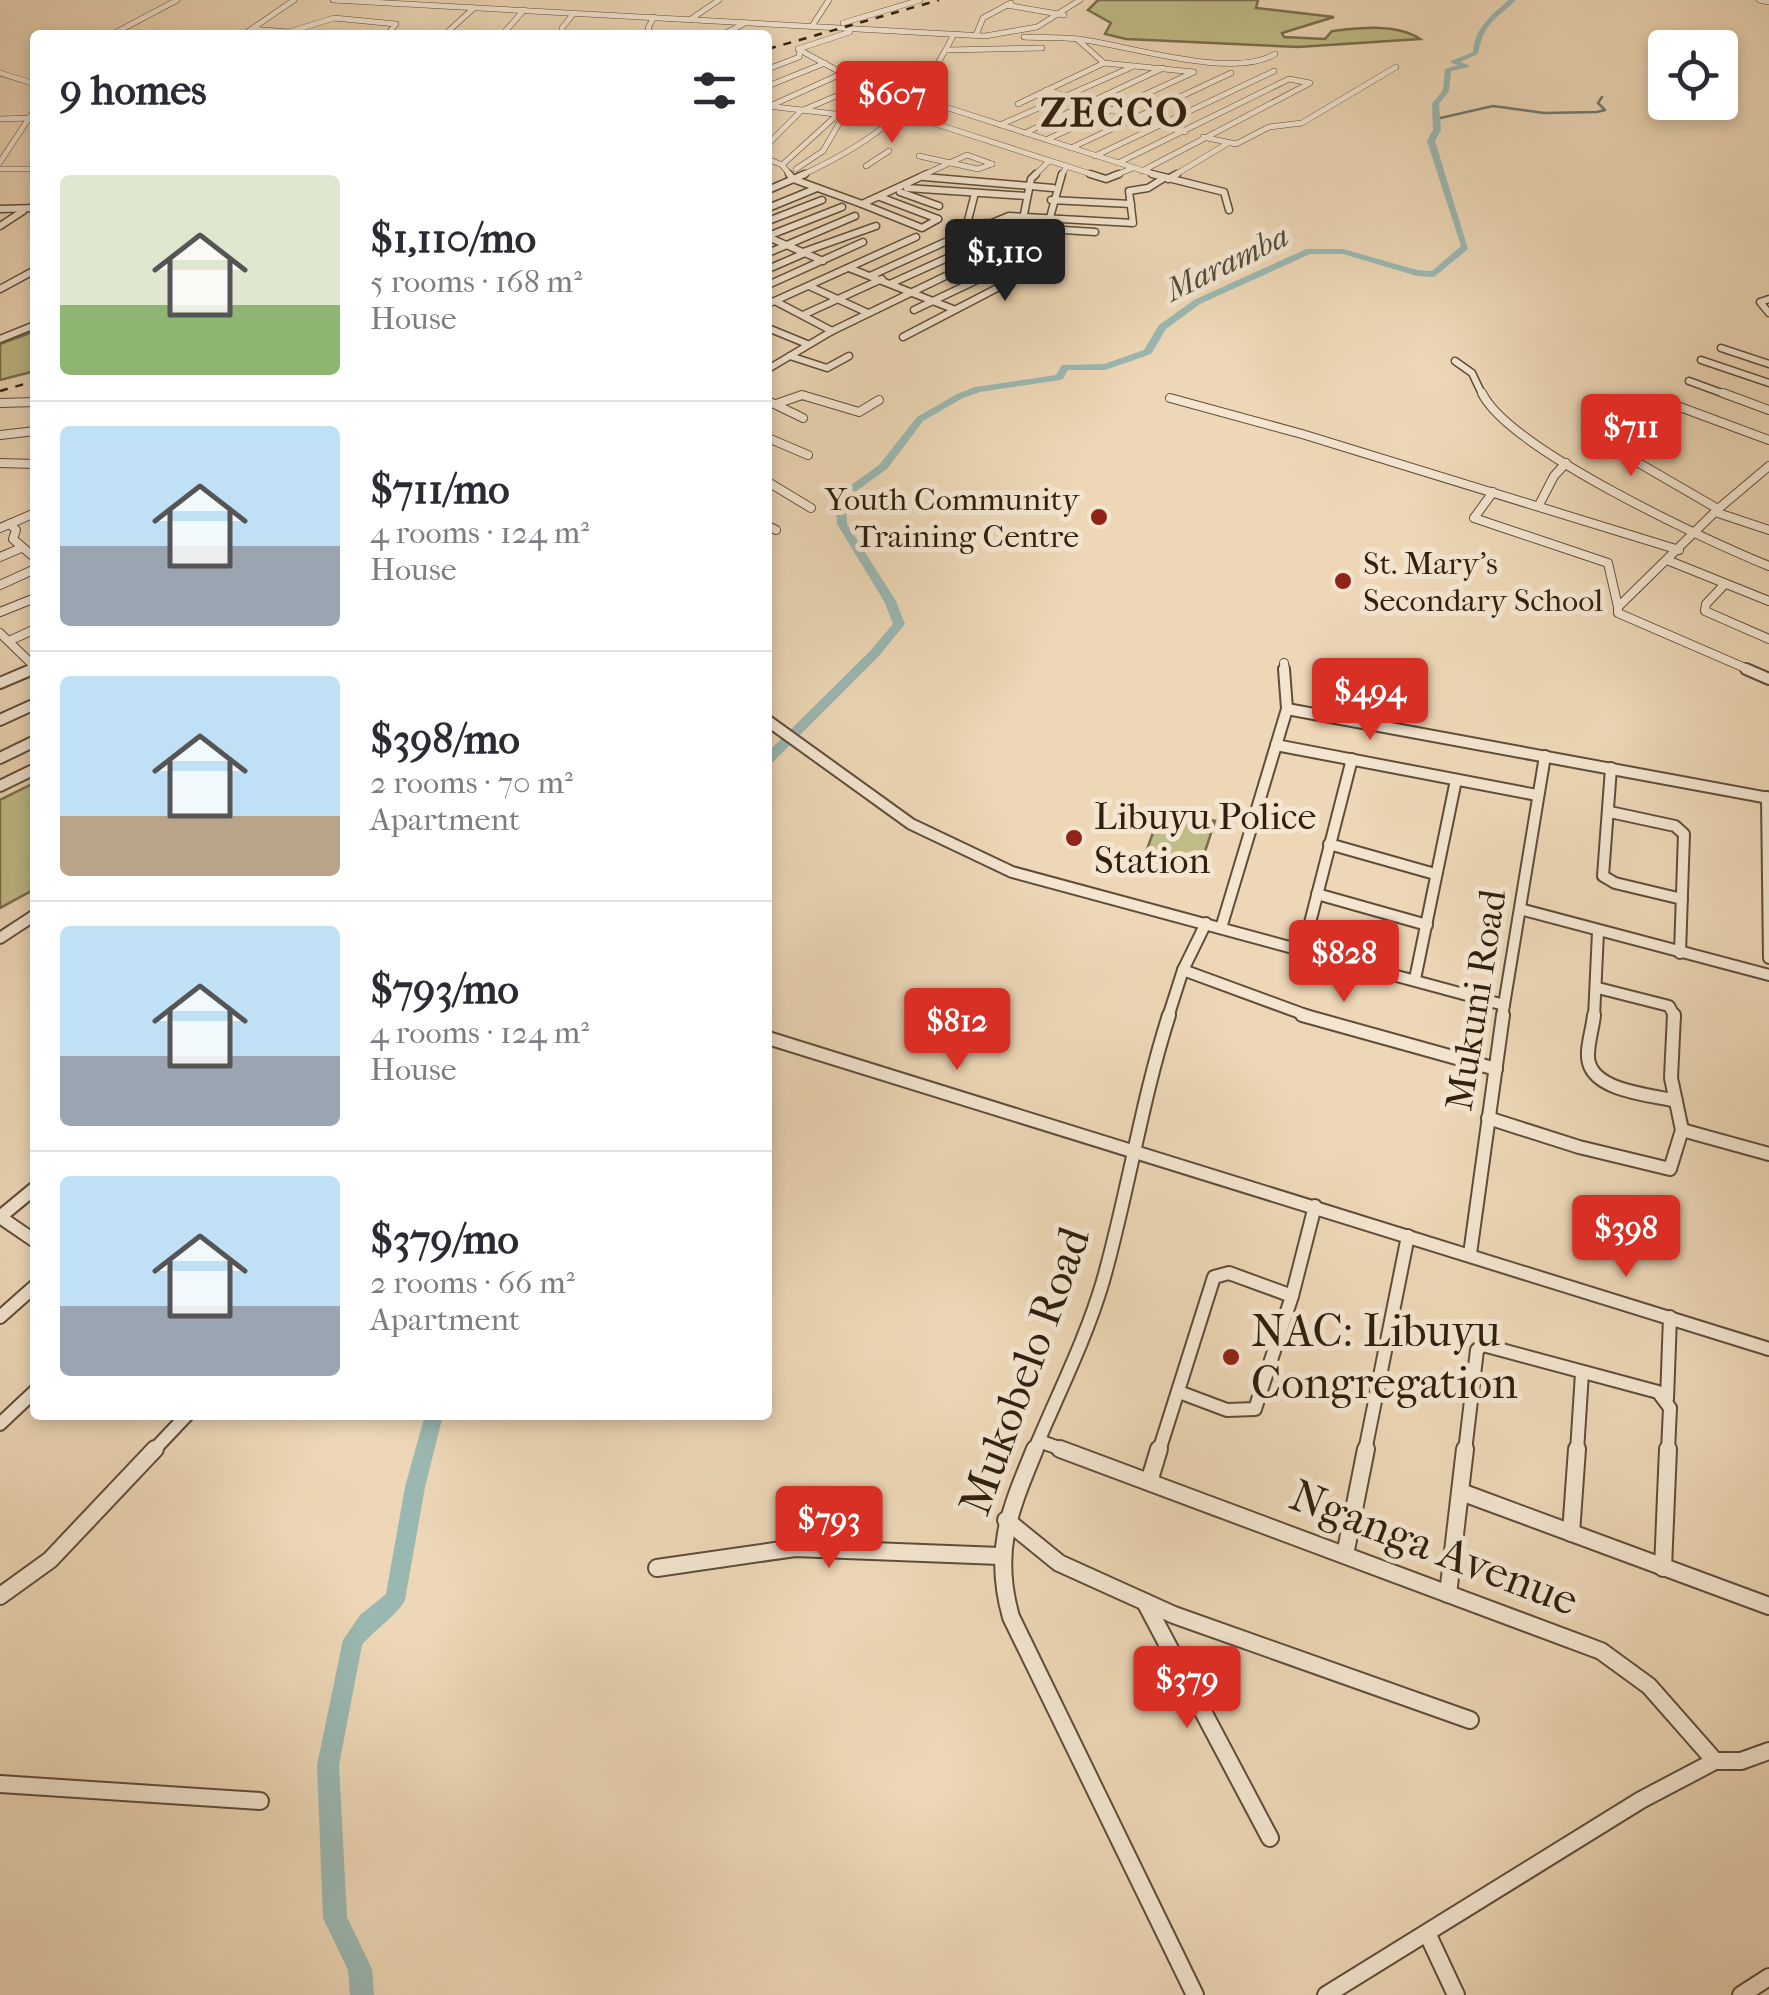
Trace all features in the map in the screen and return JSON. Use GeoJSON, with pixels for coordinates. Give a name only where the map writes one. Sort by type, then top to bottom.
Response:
{"type":"FeatureCollection","features":[{"type":"Feature","properties":{"kind":"street"},"geometry":{"type":"LineString","coordinates":[[121,30],[178,0]]}},
{"type":"Feature","properties":{"kind":"street"},"geometry":{"type":"LineString","coordinates":[[252,29],[294,0]]}},
{"type":"Feature","properties":{"kind":"street"},"geometry":{"type":"LineString","coordinates":[[333,0],[1077,39],[1184,60],[1262,62],[1275,54]]}},
{"type":"Feature","properties":{"kind":"street"},"geometry":{"type":"LineString","coordinates":[[699,0],[706,9]]}},
{"type":"Feature","properties":{"kind":"street"},"geometry":{"type":"LineString","coordinates":[[691,19],[719,0]]}},
{"type":"Feature","properties":{"kind":"street"},"geometry":{"type":"LineString","coordinates":[[812,26],[829,0]]}},
{"type":"Feature","properties":{"kind":"street"},"geometry":{"type":"LineString","coordinates":[[826,26],[920,0]]}},
{"type":"Feature","properties":{"kind":"street"},"geometry":{"type":"LineString","coordinates":[[976,35],[982,18],[1016,0]]}},
{"type":"Feature","properties":{"kind":"street"},"geometry":{"type":"LineString","coordinates":[[1010,35],[1037,29],[1080,0]]}},
{"type":"Feature","properties":{"kind":"street"},"geometry":{"type":"LineString","coordinates":[[1759,0],[1769,2]]}},
{"type":"Feature","properties":{"kind":"street"},"geometry":{"type":"LineString","coordinates":[[1006,6],[1064,14]]}},
{"type":"Feature","properties":{"kind":"street"},"geometry":{"type":"LineString","coordinates":[[450,30],[474,8]]}},
{"type":"Feature","properties":{"kind":"street"},"geometry":{"type":"LineString","coordinates":[[506,30],[524,10]]}},
{"type":"Feature","properties":{"kind":"street"},"geometry":{"type":"LineString","coordinates":[[562,30],[574,13]]}},
{"type":"Feature","properties":{"kind":"street"},"geometry":{"type":"LineString","coordinates":[[649,30],[654,17]]}},
{"type":"Feature","properties":{"kind":"street"},"geometry":{"type":"LineString","coordinates":[[302,30],[328,19],[362,18],[396,24],[391,30]]}},
{"type":"Feature","properties":{"kind":"street"},"geometry":{"type":"LineString","coordinates":[[732,30],[747,22]]}},
{"type":"Feature","properties":{"kind":"street"},"geometry":{"type":"LineString","coordinates":[[252,29],[260,30]]}},
{"type":"Feature","properties":{"kind":"street"},"geometry":{"type":"LineString","coordinates":[[772,67],[798,56],[800,46],[859,29]]}},
{"type":"Feature","properties":{"kind":"street"},"geometry":{"type":"LineString","coordinates":[[774,171],[841,160],[894,121],[916,99],[954,34]]}},
{"type":"Feature","properties":{"kind":"street"},"geometry":{"type":"LineString","coordinates":[[1077,39],[1104,64]]}},
{"type":"Feature","properties":{"kind":"street"},"geometry":{"type":"LineString","coordinates":[[947,50],[1042,48]]}},
{"type":"Feature","properties":{"kind":"street"},"geometry":{"type":"LineString","coordinates":[[800,51],[884,96],[916,99],[1142,171],[1224,192],[1229,210]]}},
{"type":"Feature","properties":{"kind":"street"},"geometry":{"type":"LineString","coordinates":[[772,84],[825,63]]}},
{"type":"Feature","properties":{"kind":"street"},"geometry":{"type":"LineString","coordinates":[[1018,104],[1104,64],[1194,72],[1026,154]]}},
{"type":"Feature","properties":{"kind":"street"},"geometry":{"type":"LineString","coordinates":[[1000,126],[1138,65]]}},
{"type":"Feature","properties":{"kind":"street"},"geometry":{"type":"LineString","coordinates":[[1046,90],[1206,138],[1239,143],[1272,126],[1302,123],[1396,67]]}},
{"type":"Feature","properties":{"kind":"street"},"geometry":{"type":"LineString","coordinates":[[1025,133],[1164,68]]}},
{"type":"Feature","properties":{"kind":"street"},"geometry":{"type":"LineString","coordinates":[[1095,156],[1274,71]]}},
{"type":"Feature","properties":{"kind":"street"},"geometry":{"type":"LineString","coordinates":[[0,73],[30,82]]}},
{"type":"Feature","properties":{"kind":"street"},"geometry":{"type":"LineString","coordinates":[[772,104],[844,73]]}},
{"type":"Feature","properties":{"kind":"street"},"geometry":{"type":"LineString","coordinates":[[1071,148],[1231,73]]}},
{"type":"Feature","properties":{"kind":"street"},"geometry":{"type":"LineString","coordinates":[[1118,163],[1289,79],[1310,83],[1142,171]]}},
{"type":"Feature","properties":{"kind":"street"},"geometry":{"type":"LineString","coordinates":[[772,140],[801,110],[862,85]]}},
{"type":"Feature","properties":{"kind":"street"},"geometry":{"type":"LineString","coordinates":[[772,186],[840,115],[884,96]]}},
{"type":"Feature","properties":{"kind":"street"},"geometry":{"type":"LineString","coordinates":[[772,106],[894,121]]}},
{"type":"Feature","properties":{"kind":"street"},"geometry":{"type":"LineString","coordinates":[[786,172],[819,155],[832,142],[840,115]]}},
{"type":"Feature","properties":{"kind":"street"},"geometry":{"type":"LineString","coordinates":[[0,119],[30,118]]}},
{"type":"Feature","properties":{"kind":"street"},"geometry":{"type":"LineString","coordinates":[[30,118],[3,153],[0,166],[30,169]]}},
{"type":"Feature","properties":{"kind":"street"},"geometry":{"type":"LineString","coordinates":[[933,123],[1108,180],[1133,168]]}},
{"type":"Feature","properties":{"kind":"street"},"geometry":{"type":"LineString","coordinates":[[20,134],[30,134]]}},
{"type":"Feature","properties":{"kind":"street"},"geometry":{"type":"LineString","coordinates":[[975,193],[967,224],[1024,217],[1134,224],[1129,191],[1148,188],[1228,143]]}},
{"type":"Feature","properties":{"kind":"street"},"geometry":{"type":"LineString","coordinates":[[866,166],[888,150]]}},
{"type":"Feature","properties":{"kind":"street"},"geometry":{"type":"LineString","coordinates":[[903,337],[1024,274],[1044,244],[1053,188],[1063,165],[1083,152]]}},
{"type":"Feature","properties":{"kind":"street"},"geometry":{"type":"LineString","coordinates":[[862,204],[899,189],[952,162],[970,155],[993,163],[979,170],[952,162],[920,156]]}},
{"type":"Feature","properties":{"kind":"street"},"geometry":{"type":"LineString","coordinates":[[1019,238],[1029,186],[1049,160]]}},
{"type":"Feature","properties":{"kind":"street"},"geometry":{"type":"LineString","coordinates":[[772,162],[818,188],[922,228],[938,219],[880,197]]}},
{"type":"Feature","properties":{"kind":"street"},"geometry":{"type":"LineString","coordinates":[[924,177],[956,183],[1053,188]]}},
{"type":"Feature","properties":{"kind":"street"},"geometry":{"type":"LineString","coordinates":[[772,206],[818,188]]}},
{"type":"Feature","properties":{"kind":"street"},"geometry":{"type":"LineString","coordinates":[[899,189],[1026,196]]}},
{"type":"Feature","properties":{"kind":"street"},"geometry":{"type":"LineString","coordinates":[[899,189],[939,206]]}},
{"type":"Feature","properties":{"kind":"street"},"geometry":{"type":"LineString","coordinates":[[772,220],[822,200]]}},
{"type":"Feature","properties":{"kind":"street"},"geometry":{"type":"LineString","coordinates":[[1052,200],[1131,204]]}},
{"type":"Feature","properties":{"kind":"street"},"geometry":{"type":"LineString","coordinates":[[772,235],[842,207]]}},
{"type":"Feature","properties":{"kind":"street"},"geometry":{"type":"LineString","coordinates":[[0,209],[30,209]]}},
{"type":"Feature","properties":{"kind":"street"},"geometry":{"type":"LineString","coordinates":[[0,226],[30,210]]}},
{"type":"Feature","properties":{"kind":"street"},"geometry":{"type":"LineString","coordinates":[[772,250],[855,216]]}},
{"type":"Feature","properties":{"kind":"street"},"geometry":{"type":"LineString","coordinates":[[772,266],[876,226]]}},
{"type":"Feature","properties":{"kind":"street"},"geometry":{"type":"LineString","coordinates":[[1048,229],[1095,232]]}},
{"type":"Feature","properties":{"kind":"street"},"geometry":{"type":"LineString","coordinates":[[774,302],[916,237]]}},
{"type":"Feature","properties":{"kind":"street"},"geometry":{"type":"LineString","coordinates":[[772,239],[953,309]]}},
{"type":"Feature","properties":{"kind":"street"},"geometry":{"type":"LineString","coordinates":[[772,283],[864,242]]}},
{"type":"Feature","properties":{"kind":"street"},"geometry":{"type":"LineString","coordinates":[[870,276],[945,242],[964,250],[892,283]]}},
{"type":"Feature","properties":{"kind":"street"},"geometry":{"type":"LineString","coordinates":[[772,365],[832,331],[960,269]]}},
{"type":"Feature","properties":{"kind":"street"},"geometry":{"type":"LineString","coordinates":[[914,310],[998,270]]}},
{"type":"Feature","properties":{"kind":"street"},"geometry":{"type":"LineString","coordinates":[[0,289],[30,273]]}},
{"type":"Feature","properties":{"kind":"street"},"geometry":{"type":"LineString","coordinates":[[803,315],[882,280]]}},
{"type":"Feature","properties":{"kind":"street"},"geometry":{"type":"LineString","coordinates":[[809,286],[868,314]]}},
{"type":"Feature","properties":{"kind":"street"},"geometry":{"type":"LineString","coordinates":[[1769,298],[1760,302],[1769,313]]}},
{"type":"Feature","properties":{"kind":"street"},"geometry":{"type":"LineString","coordinates":[[774,302],[832,331]]}},
{"type":"Feature","properties":{"kind":"street"},"geometry":{"type":"LineString","coordinates":[[0,339],[30,327]]}},
{"type":"Feature","properties":{"kind":"street"},"geometry":{"type":"LineString","coordinates":[[772,330],[807,344]]}},
{"type":"Feature","properties":{"kind":"street"},"geometry":{"type":"LineString","coordinates":[[1721,348],[1769,364]]}},
{"type":"Feature","properties":{"kind":"street"},"geometry":{"type":"LineString","coordinates":[[790,356],[824,368],[849,356]]}},
{"type":"Feature","properties":{"kind":"street"},"geometry":{"type":"LineString","coordinates":[[1701,360],[1769,383]]}},
{"type":"Feature","properties":{"kind":"street"},"geometry":{"type":"LineString","coordinates":[[1455,361],[1472,373],[1496,415],[1566,463],[1694,536],[1769,566]]}},
{"type":"Feature","properties":{"kind":"street"},"geometry":{"type":"LineString","coordinates":[[1689,381],[1769,410]]}},
{"type":"Feature","properties":{"kind":"street"},"geometry":{"type":"LineString","coordinates":[[772,402],[802,395],[859,412],[879,400]]}},
{"type":"Feature","properties":{"kind":"street"},"geometry":{"type":"LineString","coordinates":[[1170,398],[1539,505],[1678,550]]}},
{"type":"Feature","properties":{"kind":"street"},"geometry":{"type":"LineString","coordinates":[[1661,400],[1769,440]]}},
{"type":"Feature","properties":{"kind":"street"},"geometry":{"type":"LineString","coordinates":[[0,404],[30,402]]}},
{"type":"Feature","properties":{"kind":"street"},"geometry":{"type":"LineString","coordinates":[[772,402],[803,418]]}},
{"type":"Feature","properties":{"kind":"street"},"geometry":{"type":"LineString","coordinates":[[0,436],[30,433]]}},
{"type":"Feature","properties":{"kind":"street"},"geometry":{"type":"LineString","coordinates":[[772,440],[808,454]]}},
{"type":"Feature","properties":{"kind":"street"},"geometry":{"type":"LineString","coordinates":[[1618,451],[1717,510],[1769,530]]}},
{"type":"Feature","properties":{"kind":"street"},"geometry":{"type":"LineString","coordinates":[[0,463],[30,464]]}},
{"type":"Feature","properties":{"kind":"street"},"geometry":{"type":"LineString","coordinates":[[1539,505],[1554,476],[1566,463]]}},
{"type":"Feature","properties":{"kind":"street"},"geometry":{"type":"LineString","coordinates":[[1618,610],[1717,510],[1768,469]]}},
{"type":"Feature","properties":{"kind":"street"},"geometry":{"type":"LineString","coordinates":[[772,484],[811,508]]}},
{"type":"Feature","properties":{"kind":"street"},"geometry":{"type":"LineString","coordinates":[[1493,492],[1474,518],[1608,563],[1618,610]]}},
{"type":"Feature","properties":{"kind":"street"},"geometry":{"type":"LineString","coordinates":[[5,526],[30,516]]}},
{"type":"Feature","properties":{"kind":"street"},"geometry":{"type":"LineString","coordinates":[[5,526],[16,530],[14,539],[30,554]]}},
{"type":"Feature","properties":{"kind":"street"},"geometry":{"type":"LineString","coordinates":[[0,556],[22,548]]}},
{"type":"Feature","properties":{"kind":"street"},"geometry":{"type":"LineString","coordinates":[[1666,560],[1769,601]]}},
{"type":"Feature","properties":{"kind":"street"},"geometry":{"type":"LineString","coordinates":[[0,586],[30,572]]}},
{"type":"Feature","properties":{"kind":"street"},"geometry":{"type":"LineString","coordinates":[[1726,584],[1706,604],[1705,611],[1769,639]]}},
{"type":"Feature","properties":{"kind":"street"},"geometry":{"type":"LineString","coordinates":[[0,612],[30,600]]}},
{"type":"Feature","properties":{"kind":"street"},"geometry":{"type":"LineString","coordinates":[[1618,610],[1769,679]]}},
{"type":"Feature","properties":{"kind":"street"},"geometry":{"type":"LineString","coordinates":[[0,650],[7,640],[30,667]]}},
{"type":"Feature","properties":{"kind":"street"},"geometry":{"type":"LineString","coordinates":[[1284,663],[1287,709],[1768,798],[1769,958]]}},
{"type":"Feature","properties":{"kind":"street"},"geometry":{"type":"LineString","coordinates":[[0,684],[30,672]]}},
{"type":"Feature","properties":{"kind":"street"},"geometry":{"type":"LineString","coordinates":[[0,720],[30,706]]}},
{"type":"Feature","properties":{"kind":"street","name":"Mukobelo Road"},"geometry":{"type":"LineString","coordinates":[[1194,1995],[1016,1631],[1007,1608],[1000,1556],[1006,1520],[1101,1288],[1145,1091],[1183,970],[1214,926],[1287,709]]}},
{"type":"Feature","properties":{"kind":"street"},"geometry":{"type":"LineString","coordinates":[[772,724],[891,810],[962,852],[1012,872],[1504,1005]]}},
{"type":"Feature","properties":{"kind":"street"},"geometry":{"type":"LineString","coordinates":[[0,758],[30,744]]}},
{"type":"Feature","properties":{"kind":"street"},"geometry":{"type":"LineString","coordinates":[[1276,746],[1537,795]]}},
{"type":"Feature","properties":{"kind":"street","name":"Mukuni Road"},"geometry":{"type":"LineString","coordinates":[[1470,1254],[1504,1005],[1545,756]]}},
{"type":"Feature","properties":{"kind":"street"},"geometry":{"type":"LineString","coordinates":[[1303,950],[1352,759]]}},
{"type":"Feature","properties":{"kind":"street"},"geometry":{"type":"LineString","coordinates":[[1611,768],[1603,876],[1615,883],[1682,899]]}},
{"type":"Feature","properties":{"kind":"street"},"geometry":{"type":"LineString","coordinates":[[0,786],[30,771]]}},
{"type":"Feature","properties":{"kind":"street"},"geometry":{"type":"LineString","coordinates":[[1415,979],[1456,780]]}},
{"type":"Feature","properties":{"kind":"street"},"geometry":{"type":"LineString","coordinates":[[1610,812],[1682,830],[1680,953]]}},
{"type":"Feature","properties":{"kind":"street"},"geometry":{"type":"LineString","coordinates":[[1329,844],[1435,874]]}},
{"type":"Feature","properties":{"kind":"street"},"geometry":{"type":"LineString","coordinates":[[1317,894],[1427,925]]}},
{"type":"Feature","properties":{"kind":"street"},"geometry":{"type":"LineString","coordinates":[[1520,909],[1769,975]]}},
{"type":"Feature","properties":{"kind":"street"},"geometry":{"type":"LineString","coordinates":[[0,938],[30,918]]}},
{"type":"Feature","properties":{"kind":"street"},"geometry":{"type":"LineString","coordinates":[[1598,932],[1598,988],[1588,1062],[1594,1075],[1676,1101]]}},
{"type":"Feature","properties":{"kind":"street"},"geometry":{"type":"LineString","coordinates":[[1183,970],[1292,1012],[1496,1069]]}},
{"type":"Feature","properties":{"kind":"street"},"geometry":{"type":"LineString","coordinates":[[1488,1118],[1580,1147],[1670,1169],[1682,1130],[1669,1054],[1675,1017],[1669,1006],[1598,988]]}},
{"type":"Feature","properties":{"kind":"street"},"geometry":{"type":"LineString","coordinates":[[772,1039],[1769,1349]]}},
{"type":"Feature","properties":{"kind":"street"},"geometry":{"type":"LineString","coordinates":[[1682,1130],[1769,1154]]}},
{"type":"Feature","properties":{"kind":"street"},"geometry":{"type":"LineString","coordinates":[[30,1192],[0,1217],[30,1238]]}},
{"type":"Feature","properties":{"kind":"street"},"geometry":{"type":"LineString","coordinates":[[1178,1392],[1230,1410],[1244,1413],[1255,1409],[1292,1296],[1315,1206]]}},
{"type":"Feature","properties":{"kind":"street"},"geometry":{"type":"LineString","coordinates":[[1344,1555],[1408,1236]]}},
{"type":"Feature","properties":{"kind":"street"},"geometry":{"type":"LineString","coordinates":[[1149,1482],[1214,1277],[1229,1274],[1292,1296]]}},
{"type":"Feature","properties":{"kind":"street"},"geometry":{"type":"LineString","coordinates":[[0,1317],[30,1290]]}},
{"type":"Feature","properties":{"kind":"street"},"geometry":{"type":"LineString","coordinates":[[1663,1568],[1670,1317]]}},
{"type":"Feature","properties":{"kind":"street"},"geometry":{"type":"LineString","coordinates":[[1448,1594],[1477,1350],[1483,1345],[1494,1346],[1658,1392],[1667,1398]]}},
{"type":"Feature","properties":{"kind":"street"},"geometry":{"type":"LineString","coordinates":[[1571,1533],[1582,1373]]}},
{"type":"Feature","properties":{"kind":"street"},"geometry":{"type":"LineString","coordinates":[[0,1424],[30,1396]]}},
{"type":"Feature","properties":{"kind":"street"},"geometry":{"type":"LineString","coordinates":[[0,1596],[50,1560],[183,1420]]}},
{"type":"Feature","properties":{"kind":"street","name":"Nganga Avenue"},"geometry":{"type":"LineString","coordinates":[[1038,1441],[1612,1656],[1658,1694],[1715,1761]]}},
{"type":"Feature","properties":{"kind":"street"},"geometry":{"type":"LineString","coordinates":[[1461,1492],[1769,1606]]}},
{"type":"Feature","properties":{"kind":"street"},"geometry":{"type":"LineString","coordinates":[[1006,1520],[1059,1564],[1144,1602],[1470,1720]]}},
{"type":"Feature","properties":{"kind":"street"},"geometry":{"type":"LineString","coordinates":[[657,1568],[795,1548],[1000,1556]]}},
{"type":"Feature","properties":{"kind":"street"},"geometry":{"type":"LineString","coordinates":[[1144,1602],[1270,1838]]}},
{"type":"Feature","properties":{"kind":"street"},"geometry":{"type":"LineString","coordinates":[[1326,1995],[1641,1800],[1715,1761],[1741,1761],[1769,1752]]}},
{"type":"Feature","properties":{"kind":"street"},"geometry":{"type":"LineString","coordinates":[[0,1784],[260,1802]]}},
{"type":"Feature","properties":{"kind":"street"},"geometry":{"type":"LineString","coordinates":[[1427,1933],[1456,1995]]}},
{"type":"Feature","properties":{"kind":"street"},"geometry":{"type":"LineString","coordinates":[[1741,1995],[1769,1977]]}},
{"type":"Feature","properties":{"kind":"shaded area"},"geometry":{"type":"Polygon","coordinates":[[[1098,0],[1258,0],[1256,8],[1334,17],[1282,33],[1284,37],[1325,39],[1332,31],[1378,28],[1420,39],[1298,47],[1126,39],[1105,34],[1111,23],[1088,10],[1098,0]]]}},
{"type":"Feature","properties":{"kind":"shaded area"},"geometry":{"type":"Polygon","coordinates":[[[30,333],[30,372],[0,380],[0,344],[30,333]]]}},
{"type":"Feature","properties":{"kind":"shaded area"},"geometry":{"type":"Polygon","coordinates":[[[30,785],[30,892],[0,908],[0,800],[30,785]]]}},
{"type":"Feature","properties":{"kind":"shaded area"},"geometry":{"type":"Polygon","coordinates":[[[1162,808],[1215,821],[1197,876],[1142,863],[1162,808]]]}},
{"type":"Feature","properties":{"kind":"waterway","name":"Maramba"},"geometry":{"type":"LineString","coordinates":[[772,755],[899,624],[890,601],[842,524],[841,505],[851,490],[883,467],[920,419],[978,389],[1060,377],[1065,367],[1105,367],[1148,352],[1162,327],[1197,302],[1309,251],[1343,252],[1417,273],[1434,274],[1465,247],[1431,141],[1437,130],[1436,104],[1446,91],[1448,69],[1467,66],[1453,62],[1476,53],[1477,38],[1490,19],[1513,0]]}},
{"type":"Feature","properties":{"kind":"waterway"},"geometry":{"type":"LineString","coordinates":[[1436,119],[1493,106],[1544,113],[1597,112],[1605,110],[1598,103],[1602,97]]}},
{"type":"Feature","properties":{"kind":"waterway","name":"Maramba"},"geometry":{"type":"LineString","coordinates":[[362,1995],[360,1969],[335,1918],[328,1765],[353,1640],[367,1622],[395,1600],[415,1487],[433,1420]]}},
{"type":"Feature","properties":{"kind":"railway"},"geometry":{"type":"LineString","coordinates":[[772,48],[939,0]]}},
{"type":"Feature","properties":{"kind":"railway"},"geometry":{"type":"LineString","coordinates":[[0,391],[30,382]]}},
{"type":"Feature","properties":{"kind":"place","name":"Youth Community Training Centre"},"geometry":{"type":"Point","coordinates":[1099,517]}},
{"type":"Feature","properties":{"kind":"place","name":"St. Mary's Secondary School"},"geometry":{"type":"Point","coordinates":[1343,581]}},
{"type":"Feature","properties":{"kind":"place","name":"Libuyu Police Station"},"geometry":{"type":"Point","coordinates":[1074,838]}},
{"type":"Feature","properties":{"kind":"place","name":"NAC: Libuyu Congregation"},"geometry":{"type":"Point","coordinates":[1231,1357]}},
{"type":"Feature","properties":{"kind":"district","name":"ZECCO"},"geometry":{"type":"Point","coordinates":[1115,113]}}]}
